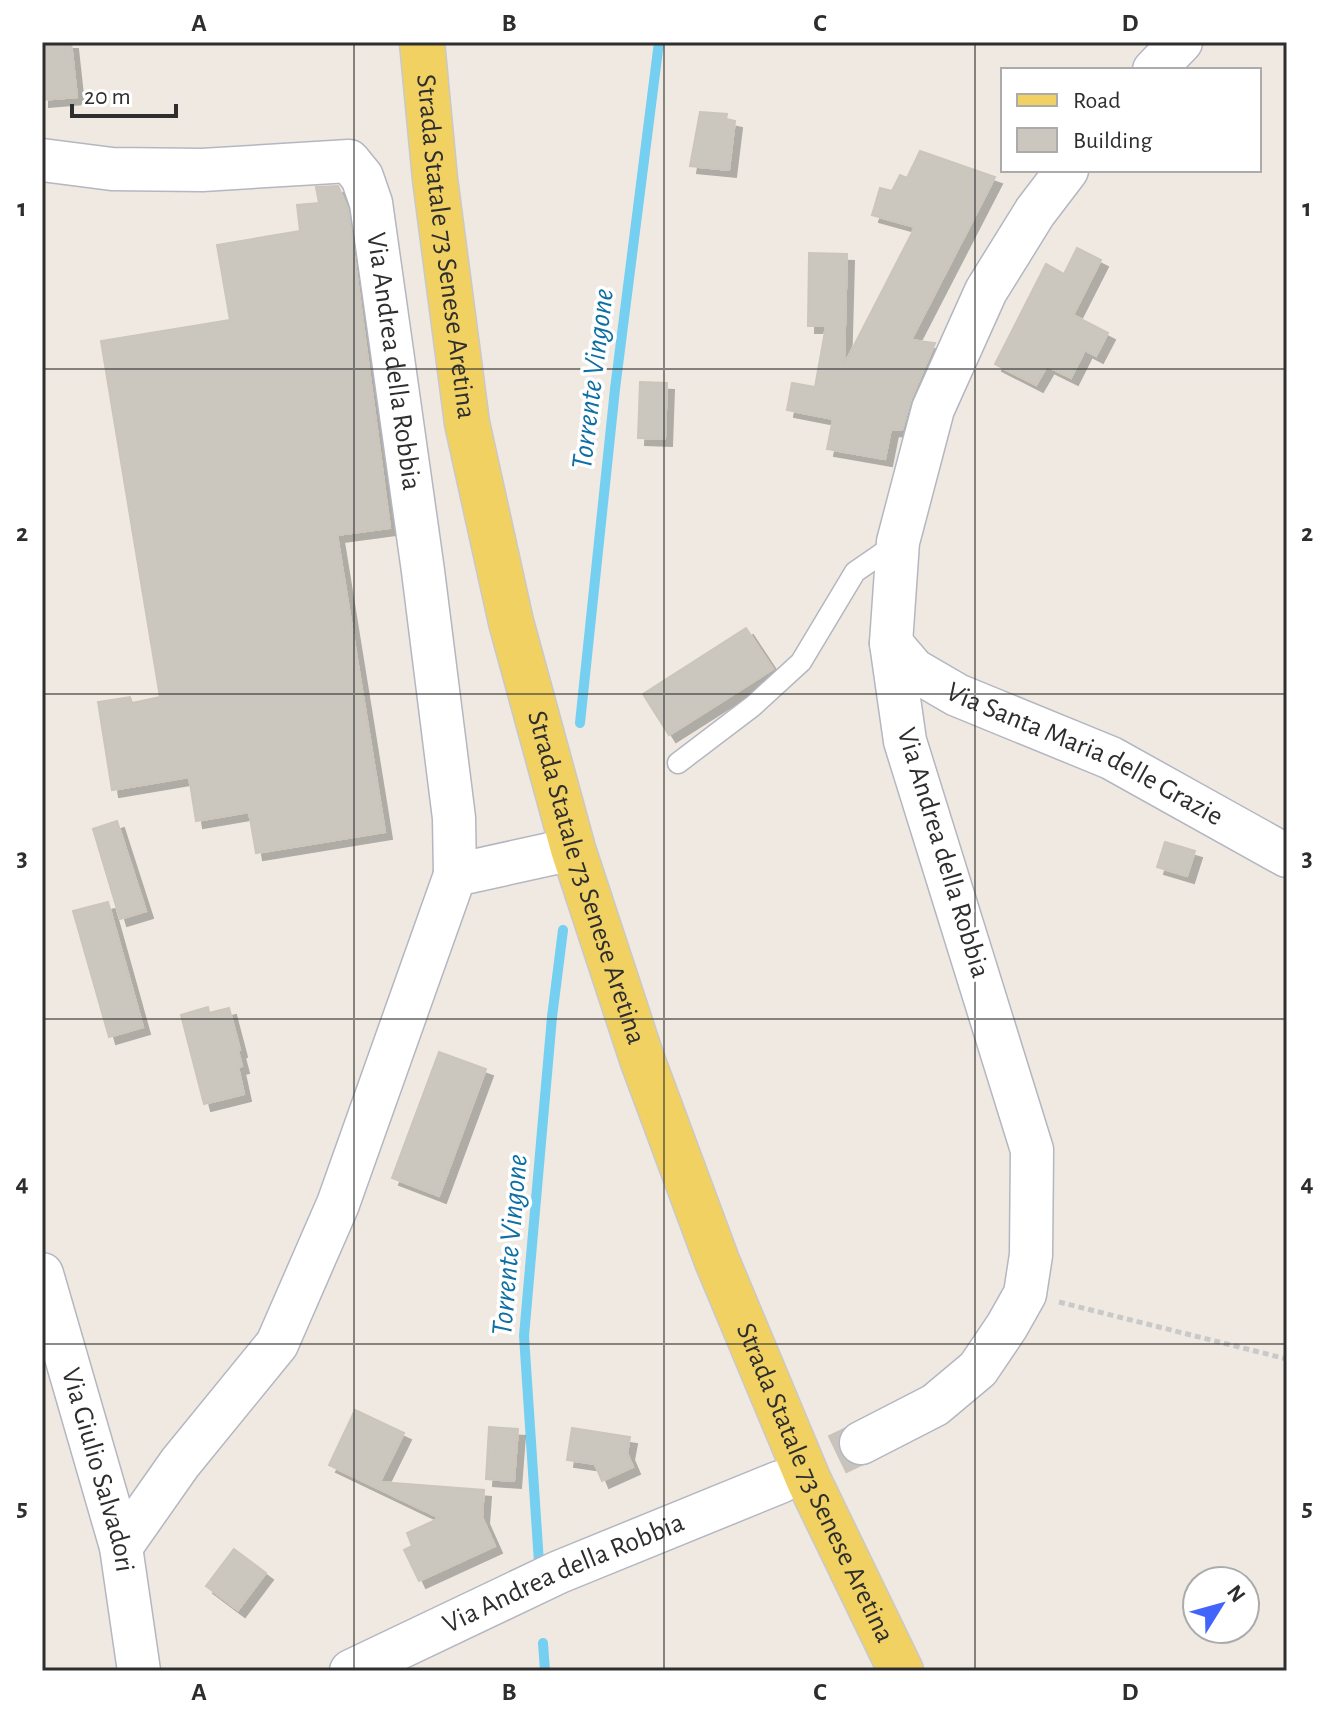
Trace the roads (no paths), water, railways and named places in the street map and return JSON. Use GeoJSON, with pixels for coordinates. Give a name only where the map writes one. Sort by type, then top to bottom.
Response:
{"type":"FeatureCollection","features":[{"type":"Feature","properties":{"kind":"main road","name":"Strada Statale 73 Senese Aretina"},"geometry":{"type":"LineString","coordinates":[[422,42],[435,179],[467,423],[511,622],[573,849],[642,1059],[717,1261],[809,1481],[901,1671]]}},
{"type":"Feature","properties":{"kind":"street"},"geometry":{"type":"LineString","coordinates":[[1156,68],[1181,42]]}},
{"type":"Feature","properties":{"kind":"street","name":"Via Andrea della Robbia"},"geometry":{"type":"LineString","coordinates":[[42,160],[127,169],[202,170],[349,161],[362,177],[371,203],[423,571],[454,818],[455,875]]}},
{"type":"Feature","properties":{"kind":"street","name":"Via Andrea della Robbia"},"geometry":{"type":"LineString","coordinates":[[861,1443],[935,1405],[978,1369],[1025,1294],[1031,1255],[1032,1150],[905,741],[891,643],[898,542],[933,409],[986,291],[1035,212],[1065,172]]}},
{"type":"Feature","properties":{"kind":"street","name":"Via Santa Maria delle Grazie"},"geometry":{"type":"LineString","coordinates":[[891,643],[914,670],[957,695],[1111,758],[1287,856]]}},
{"type":"Feature","properties":{"kind":"street"},"geometry":{"type":"LineString","coordinates":[[121,1547],[180,1463],[277,1344],[338,1204],[455,875],[573,849]]}},
{"type":"Feature","properties":{"kind":"street","name":"Via Giulio Salvadori"},"geometry":{"type":"LineString","coordinates":[[42,1274],[121,1547],[139,1671]]}},
{"type":"Feature","properties":{"kind":"street","name":"Via Andrea della Robbia"},"geometry":{"type":"LineString","coordinates":[[351,1671],[559,1572],[780,1482]]}},
{"type":"Feature","properties":{"kind":"lane"},"geometry":{"type":"LineString","coordinates":[[678,763],[753,706],[801,662],[855,572],[898,542]]}},
{"type":"Feature","properties":{"kind":"waterway","name":"Torrente Vingone"},"geometry":{"type":"LineString","coordinates":[[580,723],[615,389],[659,42]]}},
{"type":"Feature","properties":{"kind":"waterway","name":"Torrente Vingone"},"geometry":{"type":"LineString","coordinates":[[539,1563],[524,1336],[552,1017],[563,930]]}},
{"type":"Feature","properties":{"kind":"waterway","name":"Torrente Vingone"},"geometry":{"type":"LineString","coordinates":[[543,1643],[545,1671]]}},
{"type":"Feature","properties":{"kind":"tunnel"},"geometry":{"type":"LineString","coordinates":[[780,1482],[861,1443]]}}]}
